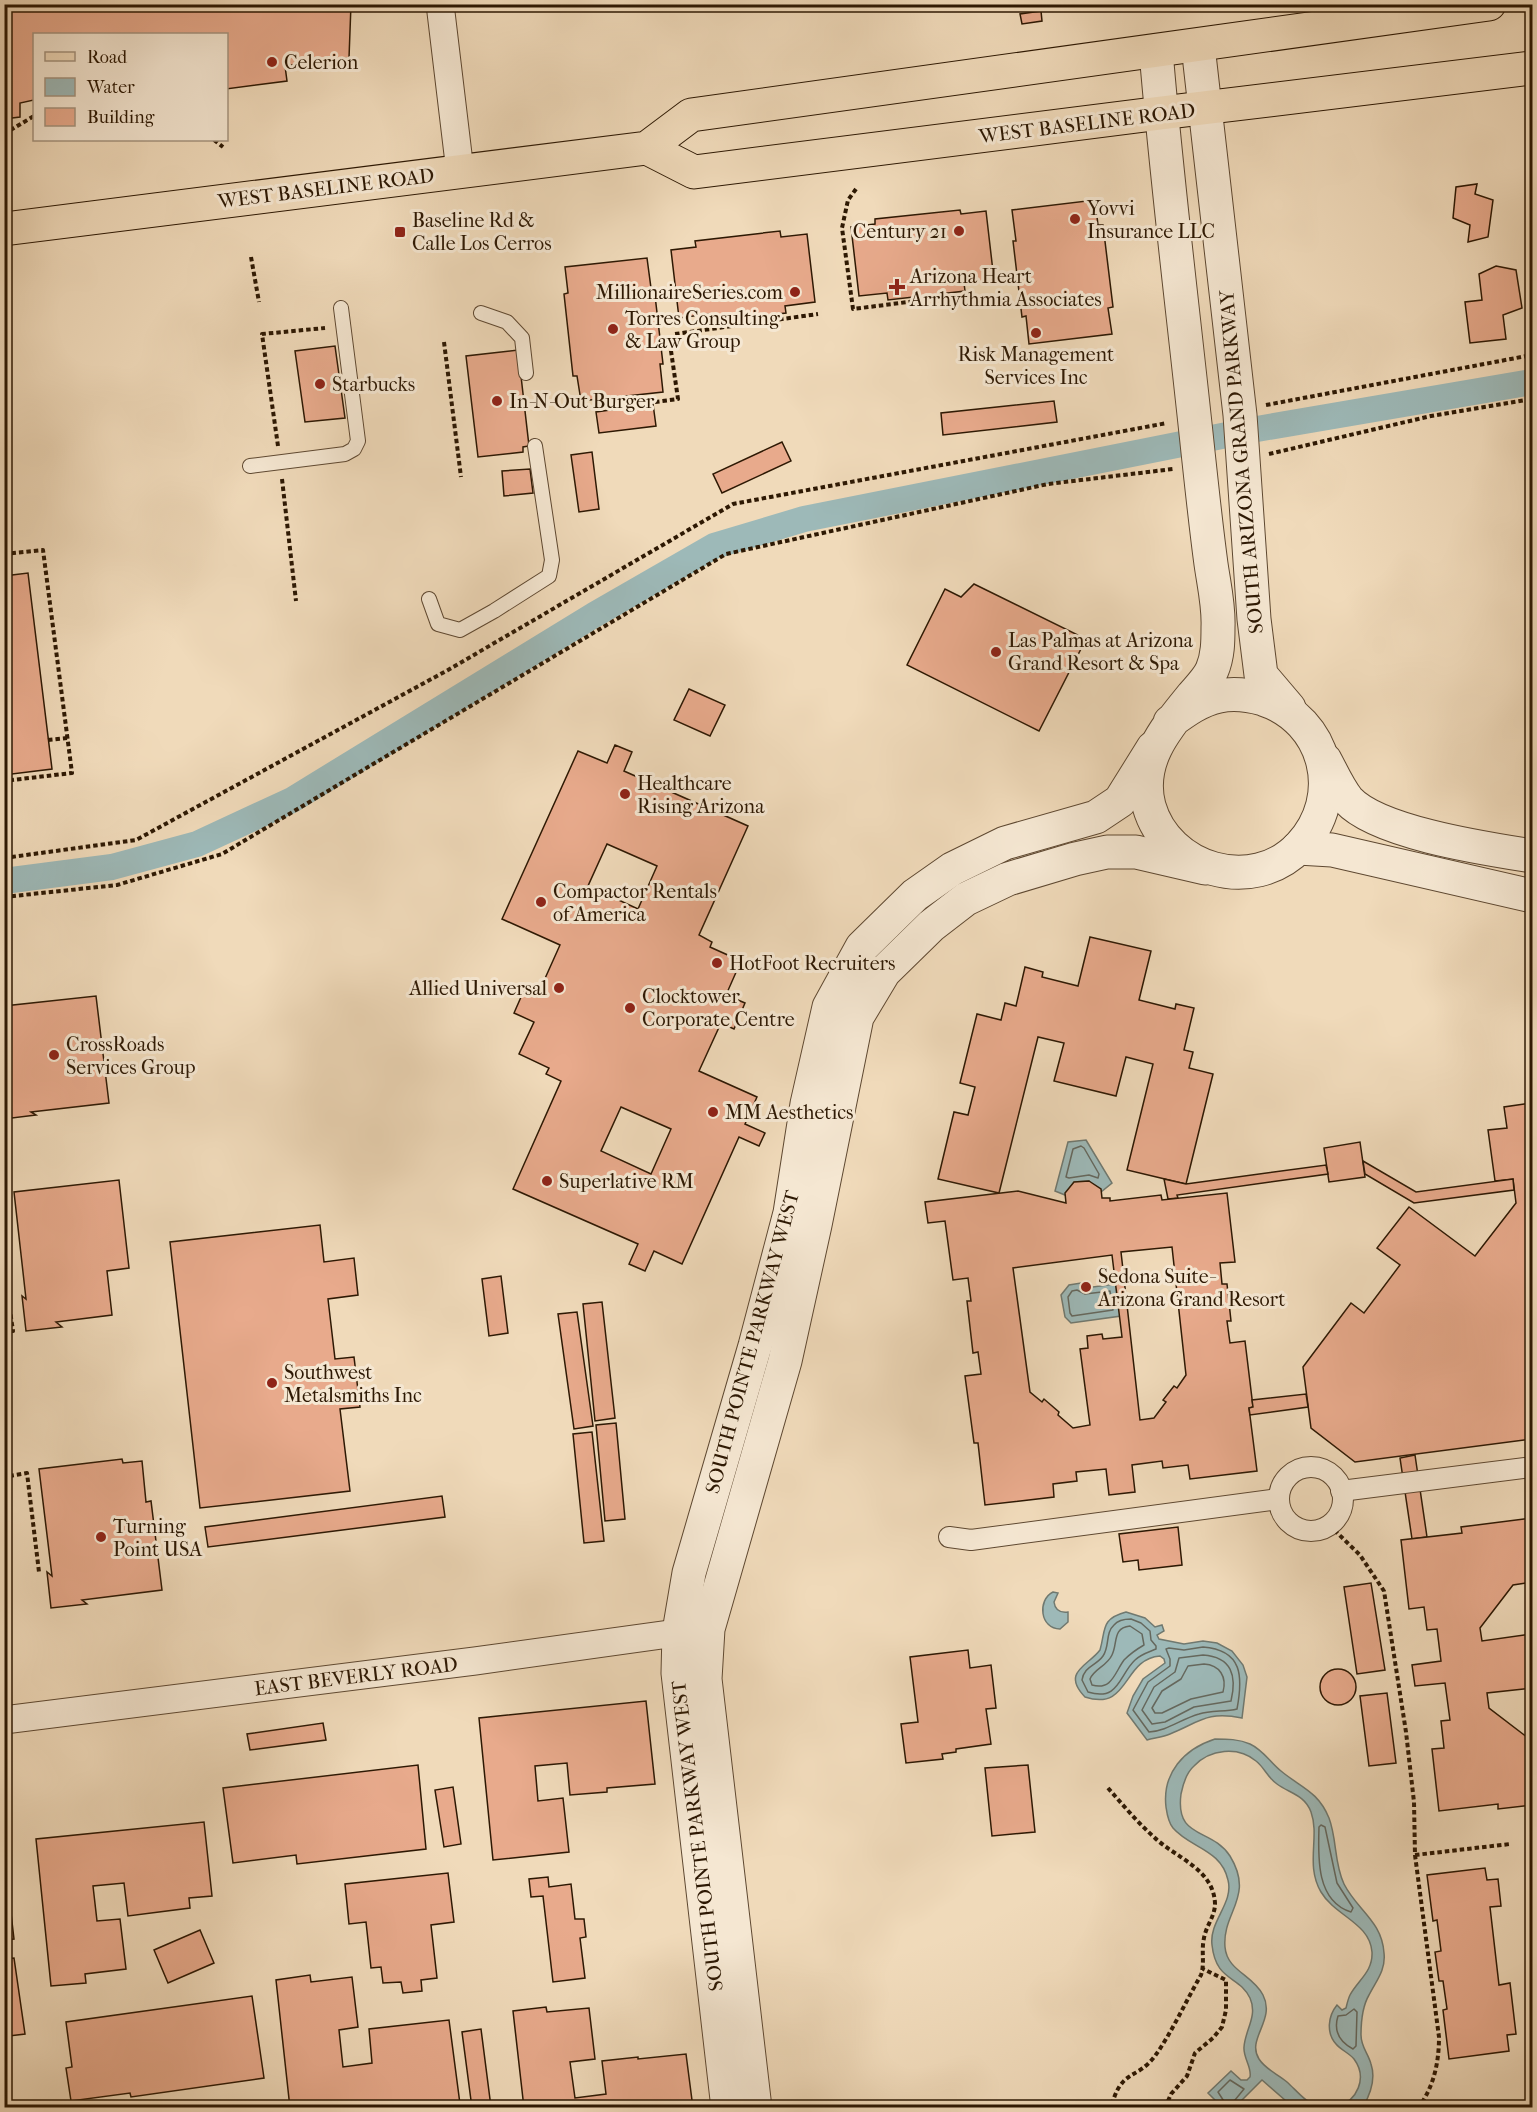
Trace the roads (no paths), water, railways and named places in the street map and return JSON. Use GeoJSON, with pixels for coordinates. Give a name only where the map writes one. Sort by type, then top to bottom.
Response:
{"type":"FeatureCollection","features":[{"type":"Feature","properties":{"kind":"main road","name":"WEST BASELINE ROAD"},"geometry":{"type":"LineString","coordinates":[[4,229],[647,148],[691,115],[1489,4]]}},
{"type":"Feature","properties":{"kind":"main road","name":"WEST BASELINE ROAD"},"geometry":{"type":"LineString","coordinates":[[647,148],[694,172],[1533,68]]}},
{"type":"Feature","properties":{"kind":"street"},"geometry":{"type":"LineString","coordinates":[[440,4],[460,171]]}},
{"type":"Feature","properties":{"kind":"street","name":"SOUTH ARIZONA GRAND PARKWAY"},"geometry":{"type":"LineString","coordinates":[[1198,45],[1242,432],[1253,608],[1261,675],[1312,736],[1348,800],[1371,817],[1395,826],[1474,847],[1533,856]]}},
{"type":"Feature","properties":{"kind":"street","name":"SOUTH ARIZONA GRAND PARKWAY"},"geometry":{"type":"LineString","coordinates":[[1156,51],[1218,622],[1217,658],[1211,674],[1162,735],[1146,777],[1149,805],[1160,832],[1180,854],[1205,868],[1230,873],[1255,871],[1278,863],[1298,848],[1314,827],[1324,804],[1326,778],[1320,753]]}},
{"type":"Feature","properties":{"kind":"street","name":"SOUTH ARIZONA GRAND PARKWAY"},"geometry":{"type":"LineString","coordinates":[[1162,735],[1193,705],[1221,696],[1249,695],[1277,704],[1300,721]]}},
{"type":"Feature","properties":{"kind":"street","name":"SOUTH POINTE PARKWAY WEST"},"geometry":{"type":"LineString","coordinates":[[755,2108],[705,1679],[693,1630],[689,1574],[755,1346],[790,1213],[807,1104],[829,1007],[862,947],[915,895],[952,869],[1005,843],[1096,817],[1120,801],[1162,735]]}},
{"type":"Feature","properties":{"kind":"street"},"geometry":{"type":"LineString","coordinates":[[1298,848],[1332,850],[1533,896]]}},
{"type":"Feature","properties":{"kind":"street","name":"SOUTH POINTE PARKWAY WEST"},"geometry":{"type":"LineString","coordinates":[[728,2108],[678,1673],[785,1361],[818,1214],[857,1017],[884,972],[931,926],[966,899],[1008,879],[1107,852],[1136,852],[1205,868]]}},
{"type":"Feature","properties":{"kind":"street"},"geometry":{"type":"LineString","coordinates":[[1341,1491],[1533,1467]]}},
{"type":"Feature","properties":{"kind":"street"},"geometry":{"type":"LineString","coordinates":[[1308,1468],[1325,1471],[1333,1476],[1341,1491],[1341,1510],[1329,1525],[1311,1531],[1292,1525],[1285,1518],[1279,1499],[1286,1478],[1292,1473],[1308,1468]]}},
{"type":"Feature","properties":{"kind":"street"},"geometry":{"type":"LineString","coordinates":[[949,1537],[971,1540],[1279,1499]]}},
{"type":"Feature","properties":{"kind":"street","name":"EAST BEVERLY ROAD"},"geometry":{"type":"LineString","coordinates":[[4,1720],[475,1661],[693,1630]]}},
{"type":"Feature","properties":{"kind":"lane"},"geometry":{"type":"LineString","coordinates":[[250,466],[345,454],[354,449],[358,441],[341,308]]}},
{"type":"Feature","properties":{"kind":"lane"},"geometry":{"type":"LineString","coordinates":[[481,313],[507,322],[522,338],[526,373]]}},
{"type":"Feature","properties":{"kind":"lane"},"geometry":{"type":"LineString","coordinates":[[429,599],[438,624],[460,630],[549,576],[552,560],[535,446]]}},
{"type":"Feature","properties":{"kind":"water"},"geometry":{"type":"Polygon","coordinates":[[[1086,1140],[1112,1183],[1101,1192],[1089,1181],[1074,1182],[1065,1195],[1055,1191],[1068,1142],[1086,1140]]]}},
{"type":"Feature","properties":{"kind":"water"},"geometry":{"type":"Polygon","coordinates":[[[1081,1283],[1085,1288],[1116,1284],[1121,1316],[1071,1323],[1065,1317],[1061,1295],[1069,1285],[1081,1283]]]}},
{"type":"Feature","properties":{"kind":"water"},"geometry":{"type":"Polygon","coordinates":[[[1053,1592],[1058,1593],[1054,1602],[1057,1609],[1068,1612],[1068,1622],[1060,1629],[1048,1624],[1043,1614],[1045,1601],[1053,1592]]]}},
{"type":"Feature","properties":{"kind":"water"},"geometry":{"type":"Polygon","coordinates":[[[1126,1612],[1145,1618],[1155,1627],[1162,1625],[1164,1631],[1157,1635],[1159,1639],[1184,1644],[1203,1641],[1217,1643],[1232,1651],[1243,1665],[1247,1677],[1242,1718],[1211,1717],[1167,1735],[1147,1740],[1127,1713],[1133,1696],[1143,1679],[1165,1663],[1160,1656],[1148,1659],[1139,1666],[1110,1697],[1100,1700],[1085,1697],[1078,1688],[1076,1675],[1100,1650],[1108,1622],[1126,1612]]]}},
{"type":"Feature","properties":{"kind":"water"},"geometry":{"type":"Polygon","coordinates":[[[1215,1739],[1237,1740],[1255,1747],[1320,1802],[1332,1826],[1344,1884],[1379,1932],[1384,1953],[1383,1965],[1363,2010],[1362,2020],[1361,2039],[1373,2075],[1370,2092],[1363,2107],[1337,2107],[1350,2100],[1355,2094],[1360,2074],[1354,2059],[1333,2040],[1329,2024],[1337,2005],[1342,2010],[1346,2008],[1350,1995],[1368,1970],[1372,1959],[1370,1942],[1359,1927],[1327,1900],[1316,1882],[1313,1861],[1314,1831],[1308,1806],[1301,1798],[1274,1782],[1256,1761],[1249,1756],[1233,1752],[1208,1756],[1191,1769],[1181,1794],[1183,1819],[1189,1826],[1222,1847],[1237,1870],[1239,1894],[1225,1935],[1225,1947],[1230,1962],[1259,1988],[1266,2004],[1264,2021],[1256,2044],[1259,2059],[1306,2100],[1319,2107],[1293,2107],[1262,2080],[1235,2107],[1222,2107],[1208,2093],[1231,2071],[1241,2080],[1247,2080],[1250,2077],[1244,2047],[1253,2011],[1250,1998],[1245,1991],[1223,1972],[1214,1957],[1212,1936],[1229,1888],[1224,1870],[1212,1855],[1173,1828],[1167,1815],[1166,1795],[1168,1783],[1177,1764],[1194,1749],[1215,1739]]]}},
{"type":"Feature","properties":{"kind":"waterway"},"geometry":{"type":"LineString","coordinates":[[4,881],[112,867],[197,844],[292,800],[594,615],[714,546],[804,519],[1257,429],[1532,382]]}},
{"type":"Feature","properties":{"kind":"place","name":"Celerion"},"geometry":{"type":"Point","coordinates":[272,62]}},
{"type":"Feature","properties":{"kind":"place","name":"Yovvi Insurance LLC"},"geometry":{"type":"Point","coordinates":[1075,219]}},
{"type":"Feature","properties":{"kind":"place","name":"Century 21"},"geometry":{"type":"Point","coordinates":[959,231]}},
{"type":"Feature","properties":{"kind":"place","name":"Baseline Rd & Calle Los Cerros"},"geometry":{"type":"Point","coordinates":[400,232]}},
{"type":"Feature","properties":{"kind":"place","name":"Arizona Heart Arrhythmia Associates"},"geometry":{"type":"Point","coordinates":[897,287]}},
{"type":"Feature","properties":{"kind":"place","name":"MillionaireSeries.com"},"geometry":{"type":"Point","coordinates":[795,292]}},
{"type":"Feature","properties":{"kind":"place","name":"Torres Consulting & Law Group"},"geometry":{"type":"Point","coordinates":[613,329]}},
{"type":"Feature","properties":{"kind":"place","name":"Risk Management Services Inc"},"geometry":{"type":"Point","coordinates":[1036,333]}},
{"type":"Feature","properties":{"kind":"place","name":"Starbucks"},"geometry":{"type":"Point","coordinates":[320,384]}},
{"type":"Feature","properties":{"kind":"place","name":"In-N-Out Burger"},"geometry":{"type":"Point","coordinates":[497,401]}},
{"type":"Feature","properties":{"kind":"place","name":"Las Palmas at Arizona Grand Resort & Spa"},"geometry":{"type":"Point","coordinates":[996,652]}},
{"type":"Feature","properties":{"kind":"place","name":"Healthcare Rising Arizona"},"geometry":{"type":"Point","coordinates":[625,794]}},
{"type":"Feature","properties":{"kind":"place","name":"Compactor Rentals of America"},"geometry":{"type":"Point","coordinates":[541,902]}},
{"type":"Feature","properties":{"kind":"place","name":"HotFoot Recruiters"},"geometry":{"type":"Point","coordinates":[717,963]}},
{"type":"Feature","properties":{"kind":"place","name":"Allied Universal"},"geometry":{"type":"Point","coordinates":[559,988]}},
{"type":"Feature","properties":{"kind":"place","name":"Clocktower Corporate Centre"},"geometry":{"type":"Point","coordinates":[630,1008]}},
{"type":"Feature","properties":{"kind":"place","name":"CrossRoads Services Group"},"geometry":{"type":"Point","coordinates":[54,1055]}},
{"type":"Feature","properties":{"kind":"place","name":"MM Aesthetics"},"geometry":{"type":"Point","coordinates":[713,1112]}},
{"type":"Feature","properties":{"kind":"place","name":"Superlative RM"},"geometry":{"type":"Point","coordinates":[547,1181]}},
{"type":"Feature","properties":{"kind":"place","name":"Sedona Suite- Arizona Grand Resort"},"geometry":{"type":"Point","coordinates":[1086,1287]}},
{"type":"Feature","properties":{"kind":"place","name":"Southwest Metalsmiths Inc"},"geometry":{"type":"Point","coordinates":[272,1383]}},
{"type":"Feature","properties":{"kind":"place","name":"Turning Point USA"},"geometry":{"type":"Point","coordinates":[101,1537]}}]}
